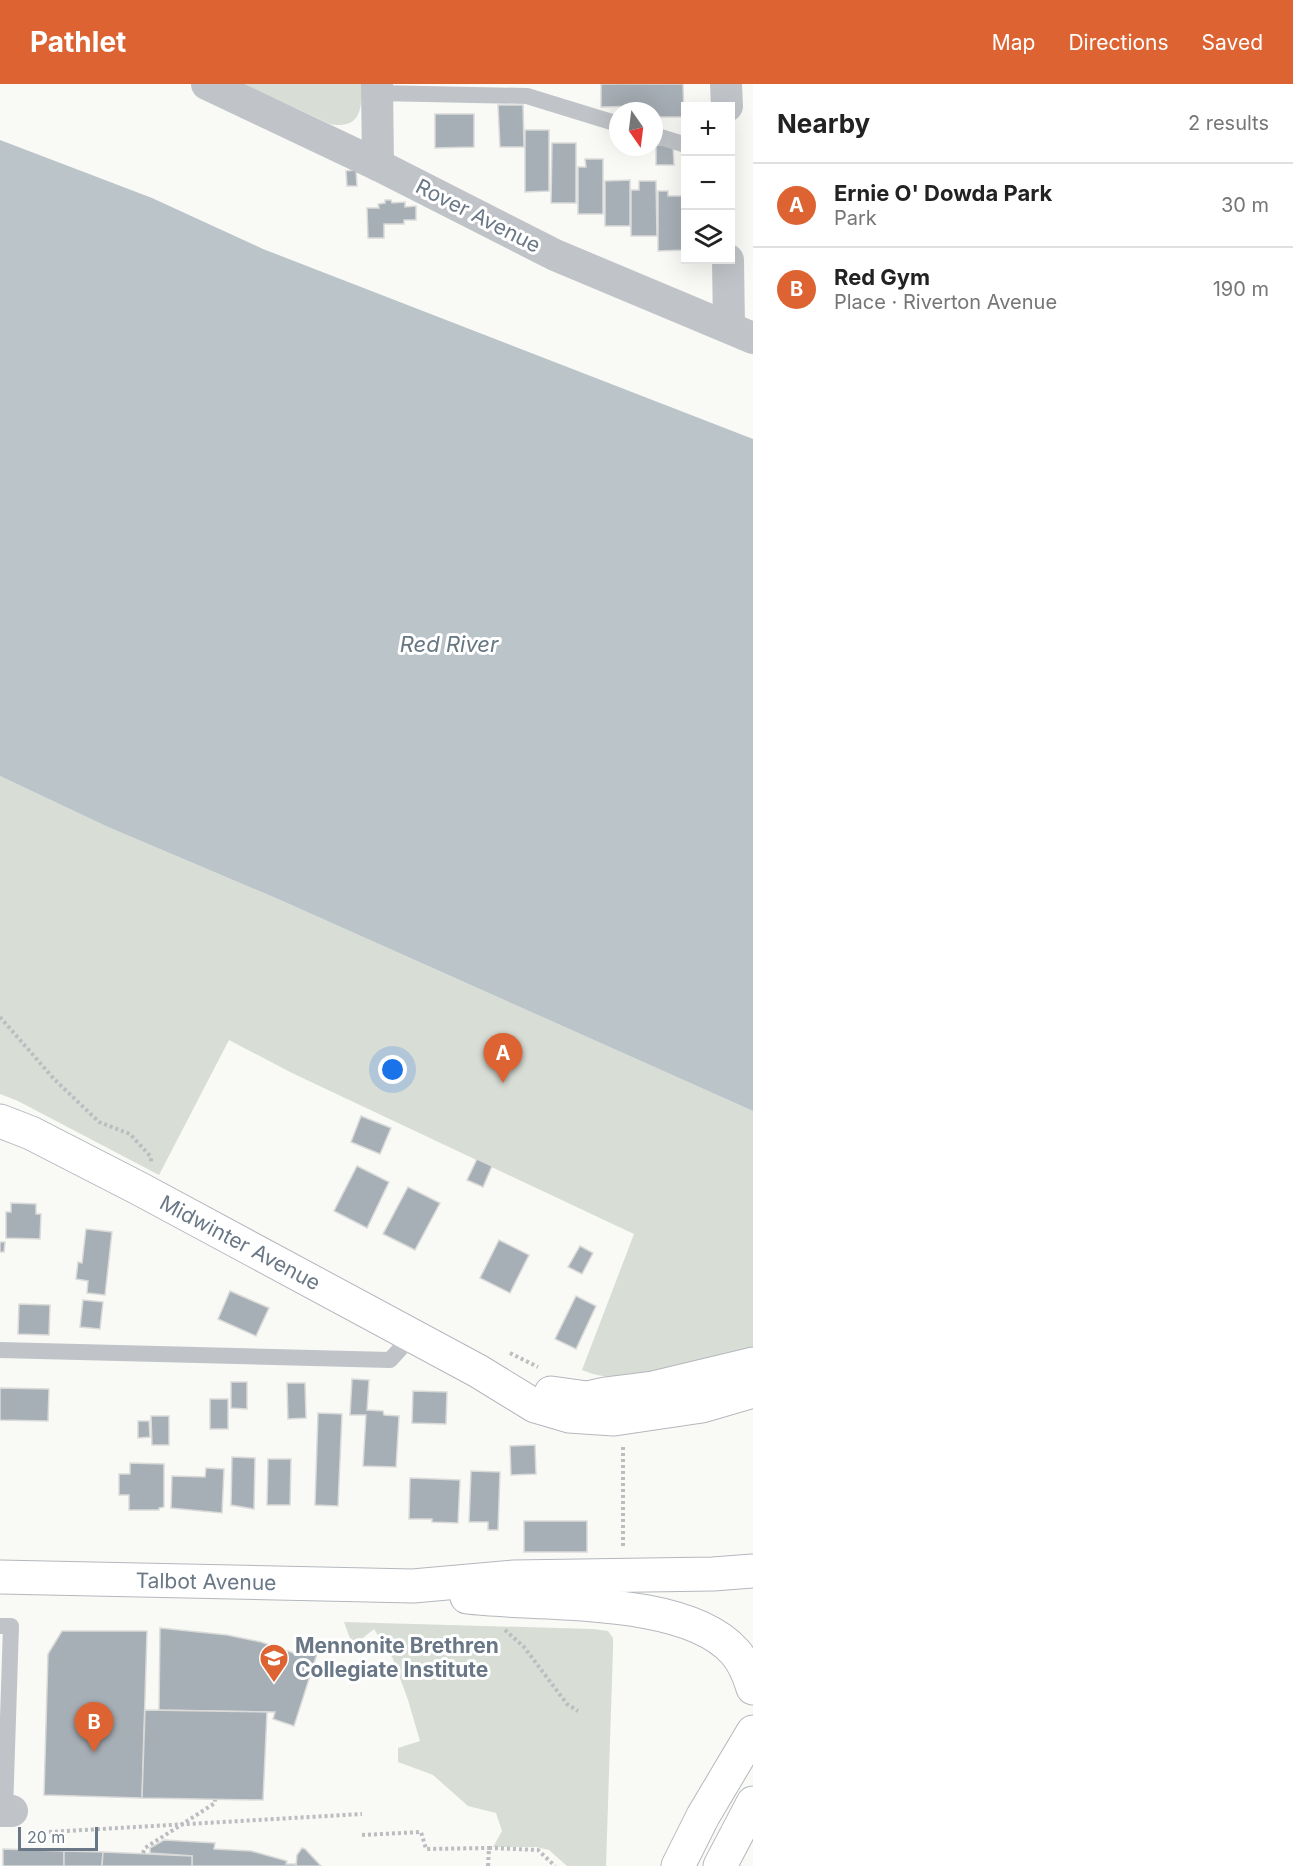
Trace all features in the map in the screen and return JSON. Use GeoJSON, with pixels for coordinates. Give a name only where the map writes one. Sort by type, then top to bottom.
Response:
{"type":"FeatureCollection","features":[{"type":"Feature","properties":{"kind":"main road","name":"Midwinter Avenue"},"geometry":{"type":"LineString","coordinates":[[0,1121],[32,1133],[78,1156],[413,1335],[535,1406],[569,1416],[600,1419],[631,1418],[702,1406],[753,1391]]}},
{"type":"Feature","properties":{"kind":"main road","name":"Midwinter Avenue"},"geometry":{"type":"LineString","coordinates":[[478,1371],[549,1392],[587,1398],[653,1388],[753,1364]]}},
{"type":"Feature","properties":{"kind":"main road"},"geometry":{"type":"LineString","coordinates":[[413,1586],[514,1577],[713,1574],[753,1571]]}},
{"type":"Feature","properties":{"kind":"main road","name":"Talbot Avenue"},"geometry":{"type":"LineString","coordinates":[[0,1577],[413,1586]]}},
{"type":"Feature","properties":{"kind":"main road"},"geometry":{"type":"LineString","coordinates":[[413,1586],[441,1594],[472,1598],[618,1608],[671,1616],[706,1630],[734,1651],[743,1664],[753,1688]]}},
{"type":"Feature","properties":{"kind":"main road"},"geometry":{"type":"LineString","coordinates":[[678,1866],[703,1816],[753,1732]]}},
{"type":"Feature","properties":{"kind":"main road"},"geometry":{"type":"LineString","coordinates":[[720,1866],[753,1803]]}},
{"type":"Feature","properties":{"kind":"street","name":"Rover Avenue"},"geometry":{"type":"LineString","coordinates":[[207,84],[378,165],[555,255],[741,333]]}},
{"type":"Feature","properties":{"kind":"street"},"geometry":{"type":"LineString","coordinates":[[726,84],[727,102]]}},
{"type":"Feature","properties":{"kind":"street"},"geometry":{"type":"LineString","coordinates":[[377,89],[378,165]]}},
{"type":"Feature","properties":{"kind":"street"},"geometry":{"type":"LineString","coordinates":[[729,264],[741,333]]}},
{"type":"Feature","properties":{"kind":"lane"},"geometry":{"type":"LineString","coordinates":[[377,89],[527,96],[535,91],[609,120]]}},
{"type":"Feature","properties":{"kind":"lane"},"geometry":{"type":"LineString","coordinates":[[663,138],[681,143]]}},
{"type":"Feature","properties":{"kind":"lane"},"geometry":{"type":"LineString","coordinates":[[0,1350],[390,1360],[413,1335]]}},
{"type":"Feature","properties":{"kind":"lane"},"geometry":{"type":"LineString","coordinates":[[0,1626],[11,1626],[10,1816]]}},
{"type":"Feature","properties":{"kind":"path"},"geometry":{"type":"LineString","coordinates":[[0,1017],[54,1079],[99,1122],[130,1134],[142,1145],[151,1157],[151,1170]]}},
{"type":"Feature","properties":{"kind":"path"},"geometry":{"type":"LineString","coordinates":[[505,1350],[546,1372]]}},
{"type":"Feature","properties":{"kind":"path"},"geometry":{"type":"LineString","coordinates":[[622,1548],[623,1435]]}},
{"type":"Feature","properties":{"kind":"path"},"geometry":{"type":"LineString","coordinates":[[503,1628],[524,1647],[567,1704],[578,1711]]}},
{"type":"Feature","properties":{"kind":"path"},"geometry":{"type":"LineString","coordinates":[[142,1853],[145,1848],[215,1803],[215,1800]]}},
{"type":"Feature","properties":{"kind":"path"},"geometry":{"type":"LineString","coordinates":[[10,1816],[362,1814]]}},
{"type":"Feature","properties":{"kind":"path"},"geometry":{"type":"LineString","coordinates":[[362,1834],[421,1832],[426,1849],[538,1850],[555,1866]]}},
{"type":"Feature","properties":{"kind":"path"},"geometry":{"type":"LineString","coordinates":[[488,1866],[489,1848]]}},
{"type":"Feature","properties":{"kind":"shaded area"},"geometry":{"type":"Polygon","coordinates":[[[243,84],[362,84],[360,109],[354,120],[348,124],[330,124],[243,84]]]}},
{"type":"Feature","properties":{"kind":"shaded area"},"geometry":{"type":"Polygon","coordinates":[[[0,776],[108,827],[278,899],[753,1111],[753,1349],[690,1367],[645,1376],[601,1376],[582,1370],[634,1234],[292,1073],[229,1040],[159,1175],[18,1101],[0,1094],[0,776]]]}},
{"type":"Feature","properties":{"kind":"shaded area"},"geometry":{"type":"Polygon","coordinates":[[[344,1622],[608,1631],[613,1638],[613,1648],[606,1866],[567,1866],[549,1850],[536,1847],[493,1847],[502,1831],[496,1813],[468,1806],[433,1775],[398,1762],[398,1748],[420,1741],[393,1659],[374,1629],[354,1645],[352,1644],[344,1622]]]}},
{"type":"Feature","properties":{"kind":"water","name":"Red River"},"geometry":{"type":"Polygon","coordinates":[[[0,140],[152,198],[263,249],[753,439],[753,1111],[278,899],[108,827],[0,776],[0,140]]]}},
{"type":"Feature","properties":{"kind":"building"},"geometry":{"type":"Polygon","coordinates":[[[601,84],[683,84],[681,117],[663,117],[663,102],[609,102],[609,107],[601,107],[601,84]]]}},
{"type":"Feature","properties":{"kind":"building"},"geometry":{"type":"Polygon","coordinates":[[[498,105],[523,105],[524,147],[500,147],[498,105]]]}},
{"type":"Feature","properties":{"kind":"building"},"geometry":{"type":"Polygon","coordinates":[[[435,114],[474,114],[474,147],[435,148],[435,114]]]}},
{"type":"Feature","properties":{"kind":"building"},"geometry":{"type":"Polygon","coordinates":[[[525,130],[549,130],[549,191],[525,192],[525,130]]]}},
{"type":"Feature","properties":{"kind":"building"},"geometry":{"type":"Polygon","coordinates":[[[552,143],[576,143],[576,203],[551,203],[552,143]]]}},
{"type":"Feature","properties":{"kind":"building"},"geometry":{"type":"Polygon","coordinates":[[[673,144],[674,165],[656,165],[656,156],[663,156],[663,145],[673,144]]]}},
{"type":"Feature","properties":{"kind":"building"},"geometry":{"type":"Polygon","coordinates":[[[585,159],[603,159],[603,214],[578,214],[578,167],[586,167],[585,159]]]}},
{"type":"Feature","properties":{"kind":"building"},"geometry":{"type":"Polygon","coordinates":[[[356,170],[357,186],[347,186],[346,171],[356,170]]]}},
{"type":"Feature","properties":{"kind":"building"},"geometry":{"type":"Polygon","coordinates":[[[630,180],[630,226],[605,226],[605,181],[630,180]]]}},
{"type":"Feature","properties":{"kind":"building"},"geometry":{"type":"Polygon","coordinates":[[[639,181],[656,181],[657,236],[631,236],[631,190],[639,190],[639,181]]]}},
{"type":"Feature","properties":{"kind":"building"},"geometry":{"type":"Polygon","coordinates":[[[658,191],[668,191],[668,196],[681,196],[681,250],[658,251],[658,191]]]}},
{"type":"Feature","properties":{"kind":"building"},"geometry":{"type":"Polygon","coordinates":[[[385,200],[391,200],[392,203],[405,202],[405,207],[416,206],[416,220],[404,220],[404,224],[384,224],[384,238],[368,238],[367,208],[379,208],[378,204],[385,203],[385,200]]]}},
{"type":"Feature","properties":{"kind":"building"},"geometry":{"type":"Polygon","coordinates":[[[361,1116],[391,1128],[380,1154],[351,1142],[361,1116]]]}},
{"type":"Feature","properties":{"kind":"building"},"geometry":{"type":"Polygon","coordinates":[[[477,1159],[492,1166],[483,1187],[467,1180],[477,1159]]]}},
{"type":"Feature","properties":{"kind":"building"},"geometry":{"type":"Polygon","coordinates":[[[357,1166],[389,1182],[367,1228],[334,1211],[357,1166]]]}},
{"type":"Feature","properties":{"kind":"building"},"geometry":{"type":"Polygon","coordinates":[[[408,1187],[440,1203],[415,1250],[383,1234],[408,1187]]]}},
{"type":"Feature","properties":{"kind":"building"},"geometry":{"type":"Polygon","coordinates":[[[11,1203],[36,1204],[36,1214],[41,1214],[40,1239],[6,1238],[6,1212],[11,1212],[11,1203]]]}},
{"type":"Feature","properties":{"kind":"building"},"geometry":{"type":"Polygon","coordinates":[[[86,1229],[112,1232],[105,1295],[87,1293],[88,1281],[76,1279],[78,1262],[82,1263],[86,1229]]]}},
{"type":"Feature","properties":{"kind":"building"},"geometry":{"type":"Polygon","coordinates":[[[499,1240],[529,1255],[510,1293],[480,1278],[499,1240]]]}},
{"type":"Feature","properties":{"kind":"building"},"geometry":{"type":"Polygon","coordinates":[[[0,1242],[5,1242],[4,1252],[0,1252],[0,1242]]]}},
{"type":"Feature","properties":{"kind":"building"},"geometry":{"type":"Polygon","coordinates":[[[580,1246],[593,1253],[582,1274],[568,1267],[580,1246]]]}},
{"type":"Feature","properties":{"kind":"building"},"geometry":{"type":"Polygon","coordinates":[[[230,1291],[269,1308],[256,1336],[218,1319],[230,1291]]]}},
{"type":"Feature","properties":{"kind":"building"},"geometry":{"type":"Polygon","coordinates":[[[576,1296],[596,1306],[576,1349],[555,1339],[576,1296]]]}},
{"type":"Feature","properties":{"kind":"building"},"geometry":{"type":"Polygon","coordinates":[[[83,1300],[103,1302],[100,1329],[80,1327],[83,1300]]]}},
{"type":"Feature","properties":{"kind":"building"},"geometry":{"type":"Polygon","coordinates":[[[19,1304],[50,1305],[49,1335],[18,1334],[19,1304]]]}},
{"type":"Feature","properties":{"kind":"building"},"geometry":{"type":"Polygon","coordinates":[[[352,1379],[369,1380],[367,1410],[383,1411],[384,1415],[399,1416],[396,1467],[363,1466],[366,1415],[350,1415],[352,1379]]]}},
{"type":"Feature","properties":{"kind":"building"},"geometry":{"type":"Polygon","coordinates":[[[231,1382],[247,1382],[247,1409],[231,1408],[231,1382]]]}},
{"type":"Feature","properties":{"kind":"building"},"geometry":{"type":"Polygon","coordinates":[[[287,1383],[305,1383],[306,1418],[288,1419],[287,1383]]]}},
{"type":"Feature","properties":{"kind":"building"},"geometry":{"type":"Polygon","coordinates":[[[0,1388],[49,1389],[48,1421],[0,1420],[0,1388]]]}},
{"type":"Feature","properties":{"kind":"building"},"geometry":{"type":"Polygon","coordinates":[[[413,1391],[447,1392],[446,1424],[412,1423],[413,1391]]]}},
{"type":"Feature","properties":{"kind":"building"},"geometry":{"type":"Polygon","coordinates":[[[210,1399],[228,1399],[228,1429],[210,1429],[210,1399]]]}},
{"type":"Feature","properties":{"kind":"building"},"geometry":{"type":"Polygon","coordinates":[[[318,1413],[342,1414],[338,1506],[315,1505],[318,1413]]]}},
{"type":"Feature","properties":{"kind":"building"},"geometry":{"type":"Polygon","coordinates":[[[151,1416],[169,1416],[169,1445],[152,1445],[151,1416]]]}},
{"type":"Feature","properties":{"kind":"building"},"geometry":{"type":"Polygon","coordinates":[[[138,1421],[149,1421],[150,1437],[138,1438],[138,1421]]]}},
{"type":"Feature","properties":{"kind":"building"},"geometry":{"type":"Polygon","coordinates":[[[535,1445],[536,1474],[511,1475],[510,1446],[535,1445]]]}},
{"type":"Feature","properties":{"kind":"building"},"geometry":{"type":"Polygon","coordinates":[[[232,1457],[255,1458],[254,1509],[231,1505],[232,1457]]]}},
{"type":"Feature","properties":{"kind":"building"},"geometry":{"type":"Polygon","coordinates":[[[268,1459],[291,1459],[290,1505],[267,1505],[268,1459]]]}},
{"type":"Feature","properties":{"kind":"building"},"geometry":{"type":"Polygon","coordinates":[[[130,1463],[164,1464],[164,1507],[159,1510],[129,1510],[129,1495],[119,1495],[119,1474],[130,1474],[130,1463]]]}},
{"type":"Feature","properties":{"kind":"building"},"geometry":{"type":"Polygon","coordinates":[[[206,1468],[224,1469],[222,1513],[171,1508],[172,1476],[205,1477],[206,1468]]]}},
{"type":"Feature","properties":{"kind":"building"},"geometry":{"type":"Polygon","coordinates":[[[471,1471],[500,1472],[498,1530],[488,1530],[488,1522],[469,1522],[471,1471]]]}},
{"type":"Feature","properties":{"kind":"building"},"geometry":{"type":"Polygon","coordinates":[[[410,1478],[460,1480],[458,1523],[432,1522],[432,1519],[409,1519],[410,1478]]]}},
{"type":"Feature","properties":{"kind":"building"},"geometry":{"type":"Polygon","coordinates":[[[524,1521],[587,1521],[587,1552],[524,1552],[524,1521]]]}},
{"type":"Feature","properties":{"kind":"building"},"geometry":{"type":"Polygon","coordinates":[[[160,1628],[227,1635],[261,1642],[294,1653],[296,1647],[317,1654],[294,1726],[273,1719],[275,1712],[159,1710],[160,1628]]]}},
{"type":"Feature","properties":{"kind":"building"},"geometry":{"type":"Polygon","coordinates":[[[62,1631],[147,1631],[142,1798],[44,1795],[48,1654],[62,1631]]]}},
{"type":"Feature","properties":{"kind":"building"},"geometry":{"type":"Polygon","coordinates":[[[145,1710],[267,1712],[263,1800],[142,1798],[145,1710]]]}},
{"type":"Feature","properties":{"kind":"building"},"geometry":{"type":"Polygon","coordinates":[[[164,1840],[215,1843],[214,1849],[251,1851],[287,1861],[286,1864],[296,1864],[296,1866],[192,1866],[192,1856],[150,1853],[150,1848],[164,1840]]]}},
{"type":"Feature","properties":{"kind":"building"},"geometry":{"type":"Polygon","coordinates":[[[302,1848],[321,1866],[296,1866],[297,1855],[302,1848]]]}},
{"type":"Feature","properties":{"kind":"building"},"geometry":{"type":"Polygon","coordinates":[[[3,1849],[64,1851],[64,1866],[3,1866],[3,1849]]]}},
{"type":"Feature","properties":{"kind":"building"},"geometry":{"type":"Polygon","coordinates":[[[64,1851],[103,1852],[102,1866],[64,1866],[64,1851]]]}},
{"type":"Feature","properties":{"kind":"building"},"geometry":{"type":"Polygon","coordinates":[[[103,1852],[192,1856],[192,1866],[102,1866],[103,1852]]]}},
{"type":"Feature","properties":{"kind":"place","name":"Ernie O' Dowda Park"},"geometry":{"type":"Point","coordinates":[503,1083]}},
{"type":"Feature","properties":{"kind":"place","name":"Mennonite Brethren Collegiate Institute"},"geometry":{"type":"Point","coordinates":[274,1684]}},
{"type":"Feature","properties":{"kind":"place","name":"Red Gym"},"geometry":{"type":"Point","coordinates":[94,1752]}}]}
